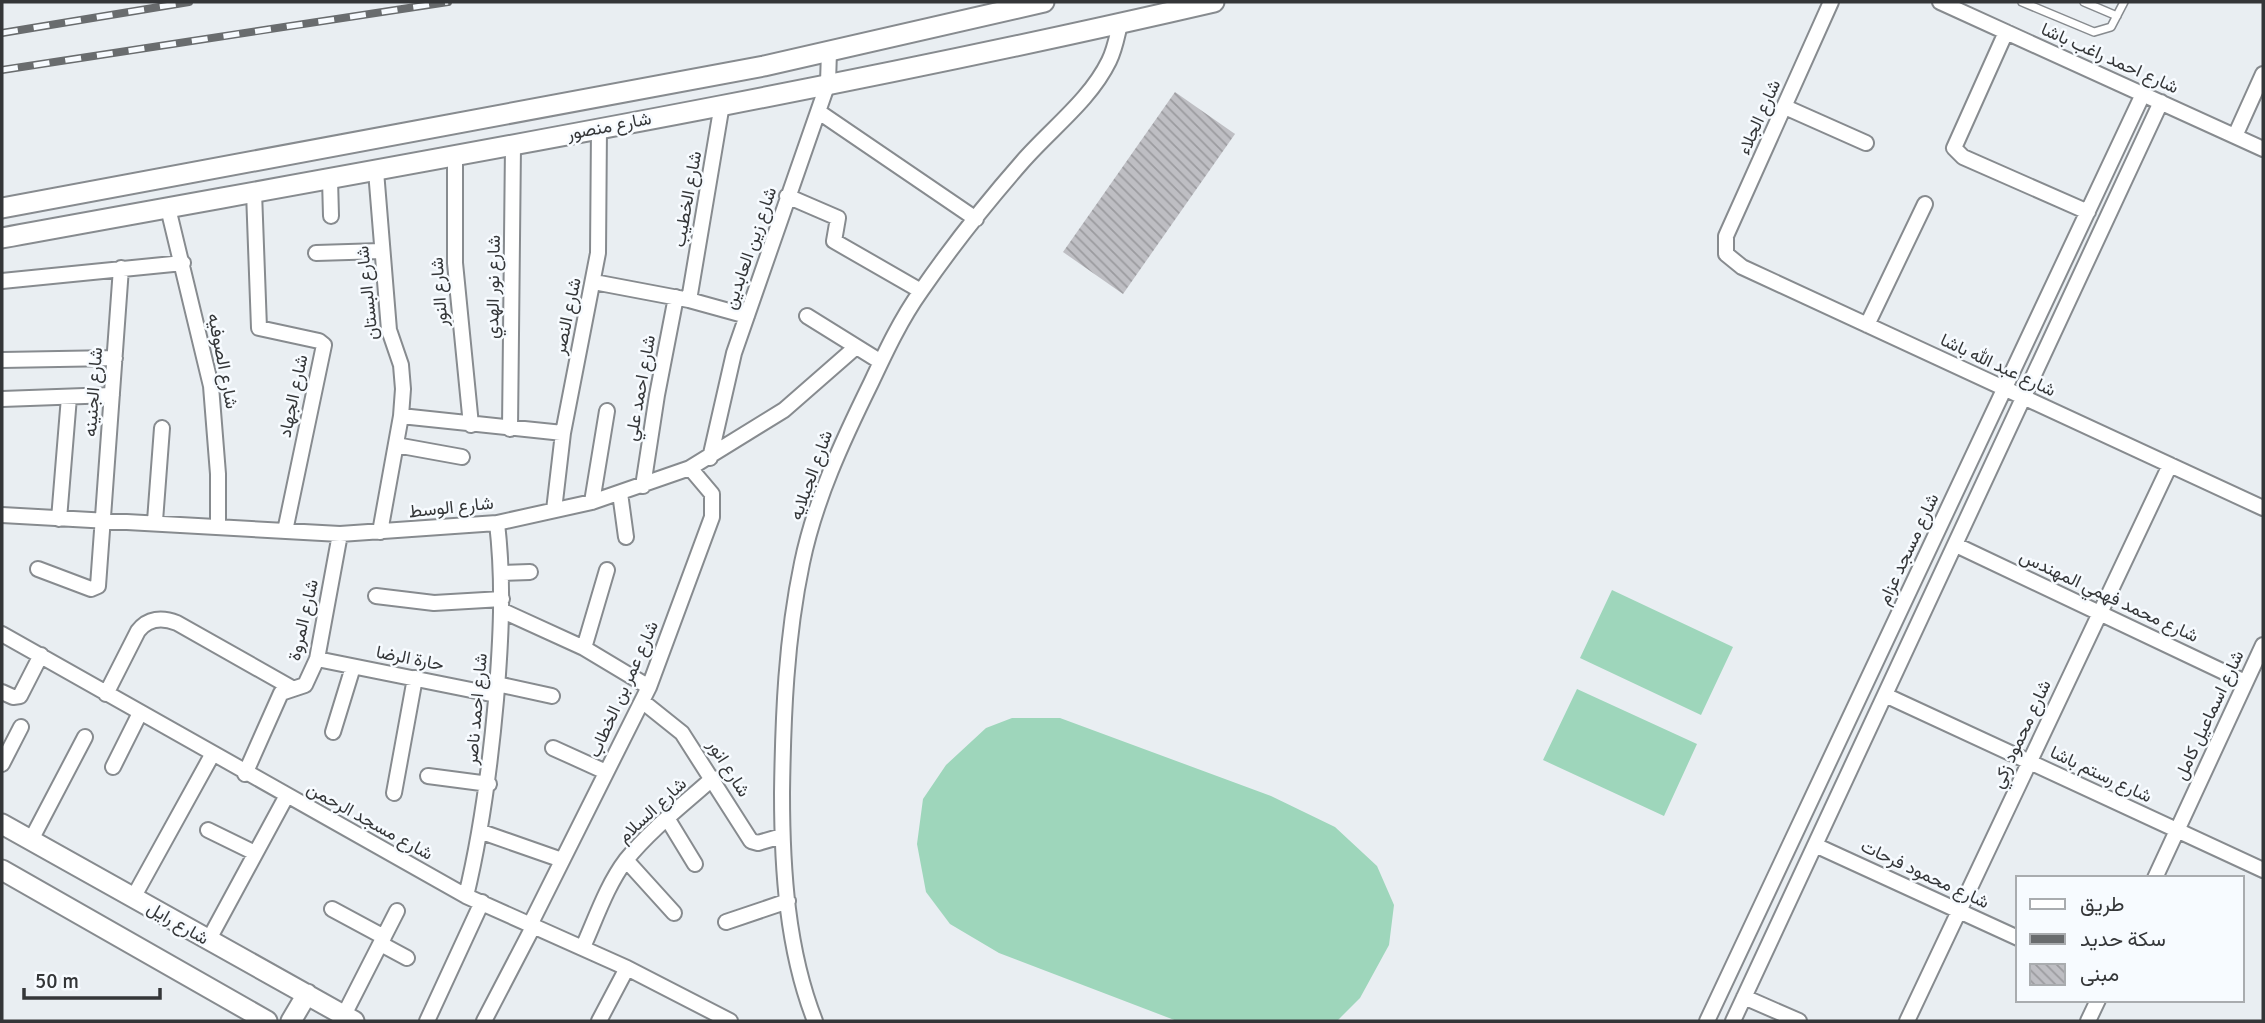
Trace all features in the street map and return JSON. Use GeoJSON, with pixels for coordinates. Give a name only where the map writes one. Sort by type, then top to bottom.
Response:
{"type":"FeatureCollection","features":[{"type":"Feature","properties":{"kind":"street","name":"شارع منصور"},"geometry":{"type":"LineString","coordinates":[[2,208],[642,89],[829,51],[1044,2]]}},
{"type":"Feature","properties":{"kind":"street","name":"شارع منصور"},"geometry":{"type":"LineString","coordinates":[[2,238],[513,145],[1120,24],[1214,2]]}},
{"type":"Feature","properties":{"kind":"street","name":"شارع الجلاء"},"geometry":{"type":"LineString","coordinates":[[1724,248],[1731,224],[1831,2]]}},
{"type":"Feature","properties":{"kind":"street","name":"شارع احمد راغب باشا"},"geometry":{"type":"LineString","coordinates":[[1940,2],[2263,149]]}},
{"type":"Feature","properties":{"kind":"street","name":"شارع الجبلايه"},"geometry":{"type":"LineString","coordinates":[[815,1021],[797,960],[782,836],[786,671],[803,560],[823,491],[849,426],[921,290],[1025,159],[1093,86],[1111,57],[1120,24]]}},
{"type":"Feature","properties":{"kind":"street"},"geometry":{"type":"LineString","coordinates":[[2006,32],[1954,148],[1963,157],[2088,212]]}},
{"type":"Feature","properties":{"kind":"street","name":"شارع زين العابدين"},"geometry":{"type":"LineString","coordinates":[[710,458],[724,388],[828,83],[829,51]]}},
{"type":"Feature","properties":{"kind":"street"},"geometry":{"type":"LineString","coordinates":[[2235,136],[2263,74]]}},
{"type":"Feature","properties":{"kind":"street","name":"شارع مسجد عزام"},"geometry":{"type":"LineString","coordinates":[[1707,1021],[2143,94]]}},
{"type":"Feature","properties":{"kind":"street"},"geometry":{"type":"LineString","coordinates":[[1733,1021],[2161,102]]}},
{"type":"Feature","properties":{"kind":"street","name":"شارع الخطيب"},"geometry":{"type":"LineString","coordinates":[[683,299],[722,104]]}},
{"type":"Feature","properties":{"kind":"street"},"geometry":{"type":"LineString","coordinates":[[1785,107],[1866,143]]}},
{"type":"Feature","properties":{"kind":"street"},"geometry":{"type":"LineString","coordinates":[[819,112],[976,219]]}},
{"type":"Feature","properties":{"kind":"street","name":"شارع النصر"},"geometry":{"type":"LineString","coordinates":[[554,510],[563,433],[594,282],[599,228],[599,127]]}},
{"type":"Feature","properties":{"kind":"street","name":"شارع نور الهدي"},"geometry":{"type":"LineString","coordinates":[[510,429],[513,145]]}},
{"type":"Feature","properties":{"kind":"street","name":"شارع النور"},"geometry":{"type":"LineString","coordinates":[[455,155],[455,263],[471,425]]}},
{"type":"Feature","properties":{"kind":"street","name":"شارع البستان"},"geometry":{"type":"LineString","coordinates":[[376,171],[388,330],[401,365],[401,416],[380,533]]}},
{"type":"Feature","properties":{"kind":"street"},"geometry":{"type":"LineString","coordinates":[[330,179],[331,216]]}},
{"type":"Feature","properties":{"kind":"street","name":"شارع الجهاد"},"geometry":{"type":"LineString","coordinates":[[254,192],[258,327],[319,341],[324,345],[285,531]]}},
{"type":"Feature","properties":{"kind":"street"},"geometry":{"type":"LineString","coordinates":[[788,197],[839,219],[832,237],[834,241],[921,290]]}},
{"type":"Feature","properties":{"kind":"street"},"geometry":{"type":"LineString","coordinates":[[1867,325],[1925,204]]}},
{"type":"Feature","properties":{"kind":"street","name":"شارع الصوفيه"},"geometry":{"type":"LineString","coordinates":[[168,208],[211,386],[218,461],[218,525]]}},
{"type":"Feature","properties":{"kind":"street","name":"شارع عبد الله باشا"},"geometry":{"type":"LineString","coordinates":[[1724,248],[1730,259],[1742,267],[2263,508]]}},
{"type":"Feature","properties":{"kind":"street"},"geometry":{"type":"LineString","coordinates":[[316,253],[381,251]]}},
{"type":"Feature","properties":{"kind":"street"},"geometry":{"type":"LineString","coordinates":[[2,281],[183,262]]}},
{"type":"Feature","properties":{"kind":"street","name":"شارع الجنينه"},"geometry":{"type":"LineString","coordinates":[[38,569],[96,589],[121,268]]}},
{"type":"Feature","properties":{"kind":"street"},"geometry":{"type":"LineString","coordinates":[[594,282],[683,299],[747,316]]}},
{"type":"Feature","properties":{"kind":"street","name":"شارع احمد علي"},"geometry":{"type":"LineString","coordinates":[[643,486],[657,395],[683,299]]}},
{"type":"Feature","properties":{"kind":"street"},"geometry":{"type":"LineString","coordinates":[[807,316],[881,362]]}},
{"type":"Feature","properties":{"kind":"street","name":"شارع الوسط"},"geometry":{"type":"LineString","coordinates":[[2,515],[155,521],[340,534],[496,523],[592,502],[690,468],[784,410],[856,347]]}},
{"type":"Feature","properties":{"kind":"street"},"geometry":{"type":"LineString","coordinates":[[2,360],[115,358]]}},
{"type":"Feature","properties":{"kind":"street"},"geometry":{"type":"LineString","coordinates":[[2,399],[112,395]]}},
{"type":"Feature","properties":{"kind":"street"},"geometry":{"type":"LineString","coordinates":[[59,519],[69,397]]}},
{"type":"Feature","properties":{"kind":"street"},"geometry":{"type":"LineString","coordinates":[[592,502],[607,411]]}},
{"type":"Feature","properties":{"kind":"street"},"geometry":{"type":"LineString","coordinates":[[401,416],[563,433]]}},
{"type":"Feature","properties":{"kind":"street"},"geometry":{"type":"LineString","coordinates":[[155,521],[162,428]]}},
{"type":"Feature","properties":{"kind":"street"},"geometry":{"type":"LineString","coordinates":[[397,445],[462,457]]}},
{"type":"Feature","properties":{"kind":"street","name":"شارع محمود زكي"},"geometry":{"type":"LineString","coordinates":[[1907,1021],[2170,465]]}},
{"type":"Feature","properties":{"kind":"street","name":"شارع عمر بن الخطاب"},"geometry":{"type":"LineString","coordinates":[[484,1021],[649,687],[713,510],[712,494],[690,468]]}},
{"type":"Feature","properties":{"kind":"street"},"geometry":{"type":"LineString","coordinates":[[620,493],[626,537]]}},
{"type":"Feature","properties":{"kind":"street","name":"شارع احمد ناصر"},"geometry":{"type":"LineString","coordinates":[[466,896],[482,832],[497,690],[503,573],[496,523]]}},
{"type":"Feature","properties":{"kind":"street","name":"شارع المروة"},"geometry":{"type":"LineString","coordinates":[[245,774],[281,693],[304,685],[317,659],[340,534]]}},
{"type":"Feature","properties":{"kind":"street","name":"شارع محمد فهمي المهندس"},"geometry":{"type":"LineString","coordinates":[[1956,545],[2245,682]]}},
{"type":"Feature","properties":{"kind":"street"},"geometry":{"type":"LineString","coordinates":[[584,648],[607,570]]}},
{"type":"Feature","properties":{"kind":"street"},"geometry":{"type":"LineString","coordinates":[[503,573],[530,572]]}},
{"type":"Feature","properties":{"kind":"street"},"geometry":{"type":"LineString","coordinates":[[376,596],[434,603],[503,605],[584,648],[649,687]]}},
{"type":"Feature","properties":{"kind":"street"},"geometry":{"type":"LineString","coordinates":[[106,694],[138,631],[143,624],[158,618],[177,622],[292,688]]}},
{"type":"Feature","properties":{"kind":"street","name":"شارع مسجد الرحمن"},"geometry":{"type":"LineString","coordinates":[[2,634],[245,774],[466,896],[627,968],[721,1019]]}},
{"type":"Feature","properties":{"kind":"street","name":"شارع اسماعيل كامل"},"geometry":{"type":"LineString","coordinates":[[2156,876],[2263,645]]}},
{"type":"Feature","properties":{"kind":"street"},"geometry":{"type":"LineString","coordinates":[[2,692],[13,697],[20,696],[41,655]]}},
{"type":"Feature","properties":{"kind":"street","name":"حارة الرضا"},"geometry":{"type":"LineString","coordinates":[[317,659],[415,678],[552,695]]}},
{"type":"Feature","properties":{"kind":"street"},"geometry":{"type":"LineString","coordinates":[[333,733],[353,667]]}},
{"type":"Feature","properties":{"kind":"street"},"geometry":{"type":"LineString","coordinates":[[394,793],[415,678]]}},
{"type":"Feature","properties":{"kind":"street","name":"شارع رستم باشا"},"geometry":{"type":"LineString","coordinates":[[1885,695],[2263,870]]}},
{"type":"Feature","properties":{"kind":"street","name":"شارع انور"},"geometry":{"type":"LineString","coordinates":[[642,701],[682,733],[751,841],[758,843],[782,836]]}},
{"type":"Feature","properties":{"kind":"street"},"geometry":{"type":"LineString","coordinates":[[113,767],[140,713]]}},
{"type":"Feature","properties":{"kind":"street"},"geometry":{"type":"LineString","coordinates":[[2,764],[21,727]]}},
{"type":"Feature","properties":{"kind":"street"},"geometry":{"type":"LineString","coordinates":[[31,840],[85,737]]}},
{"type":"Feature","properties":{"kind":"street"},"geometry":{"type":"LineString","coordinates":[[553,748],[606,772]]}},
{"type":"Feature","properties":{"kind":"street"},"geometry":{"type":"LineString","coordinates":[[133,898],[212,755]]}},
{"type":"Feature","properties":{"kind":"street"},"geometry":{"type":"LineString","coordinates":[[428,776],[489,784]]}},
{"type":"Feature","properties":{"kind":"street","name":"شارع السلام"},"geometry":{"type":"LineString","coordinates":[[583,947],[600,907],[626,860],[667,818],[713,778]]}},
{"type":"Feature","properties":{"kind":"street"},"geometry":{"type":"LineString","coordinates":[[208,941],[286,797]]}},
{"type":"Feature","properties":{"kind":"street"},"geometry":{"type":"LineString","coordinates":[[667,818],[695,864]]}},
{"type":"Feature","properties":{"kind":"street","name":"شارع رايل"},"geometry":{"type":"LineString","coordinates":[[2,824],[349,1018]]}},
{"type":"Feature","properties":{"kind":"street"},"geometry":{"type":"LineString","coordinates":[[208,830],[255,853]]}},
{"type":"Feature","properties":{"kind":"street"},"geometry":{"type":"LineString","coordinates":[[482,832],[562,860]]}},
{"type":"Feature","properties":{"kind":"street","name":"شارع محمود فرحات"},"geometry":{"type":"LineString","coordinates":[[1815,845],[2016,937]]}},
{"type":"Feature","properties":{"kind":"street"},"geometry":{"type":"LineString","coordinates":[[626,860],[674,913]]}},
{"type":"Feature","properties":{"kind":"street"},"geometry":{"type":"LineString","coordinates":[[2,870],[267,1021]]}},
{"type":"Feature","properties":{"kind":"street"},"geometry":{"type":"LineString","coordinates":[[726,922],[788,901]]}},
{"type":"Feature","properties":{"kind":"street"},"geometry":{"type":"LineString","coordinates":[[427,1021],[482,902]]}},
{"type":"Feature","properties":{"kind":"street"},"geometry":{"type":"LineString","coordinates":[[332,909],[407,958]]}},
{"type":"Feature","properties":{"kind":"street"},"geometry":{"type":"LineString","coordinates":[[349,1018],[397,911]]}},
{"type":"Feature","properties":{"kind":"street"},"geometry":{"type":"LineString","coordinates":[[599,1021],[627,968]]}},
{"type":"Feature","properties":{"kind":"street"},"geometry":{"type":"LineString","coordinates":[[291,1021],[307,994]]}},
{"type":"Feature","properties":{"kind":"street"},"geometry":{"type":"LineString","coordinates":[[1744,997],[1799,1021]]}},
{"type":"Feature","properties":{"kind":"street"},"geometry":{"type":"LineString","coordinates":[[2088,1021],[2097,1002]]}},
{"type":"Feature","properties":{"kind":"lane"},"geometry":{"type":"LineString","coordinates":[[2022,2],[2094,32],[2111,27],[2124,2]]}},
{"type":"Feature","properties":{"kind":"lane"},"geometry":{"type":"LineString","coordinates":[[2084,2],[2117,16]]}},
{"type":"Feature","properties":{"kind":"green space"},"geometry":{"type":"Polygon","coordinates":[[[1612,590],[1733,647],[1701,715],[1580,658],[1612,590]]]}},
{"type":"Feature","properties":{"kind":"green space"},"geometry":{"type":"Polygon","coordinates":[[[1577,689],[1697,744],[1664,816],[1543,760],[1577,689]]]}},
{"type":"Feature","properties":{"kind":"green space"},"geometry":{"type":"Polygon","coordinates":[[[1012,718],[1060,718],[1271,796],[1335,827],[1377,866],[1394,905],[1389,945],[1360,998],[1337,1021],[1177,1021],[999,953],[950,924],[926,892],[917,844],[923,799],[946,765],[986,728],[1012,718]]]}},
{"type":"Feature","properties":{"kind":"building"},"geometry":{"type":"Polygon","coordinates":[[[1175,92],[1235,134],[1123,294],[1063,252],[1175,92]]]}},
{"type":"Feature","properties":{"kind":"railway"},"geometry":{"type":"LineString","coordinates":[[2,33],[189,2]]}},
{"type":"Feature","properties":{"kind":"railway"},"geometry":{"type":"LineString","coordinates":[[2,70],[448,2]]}}]}
